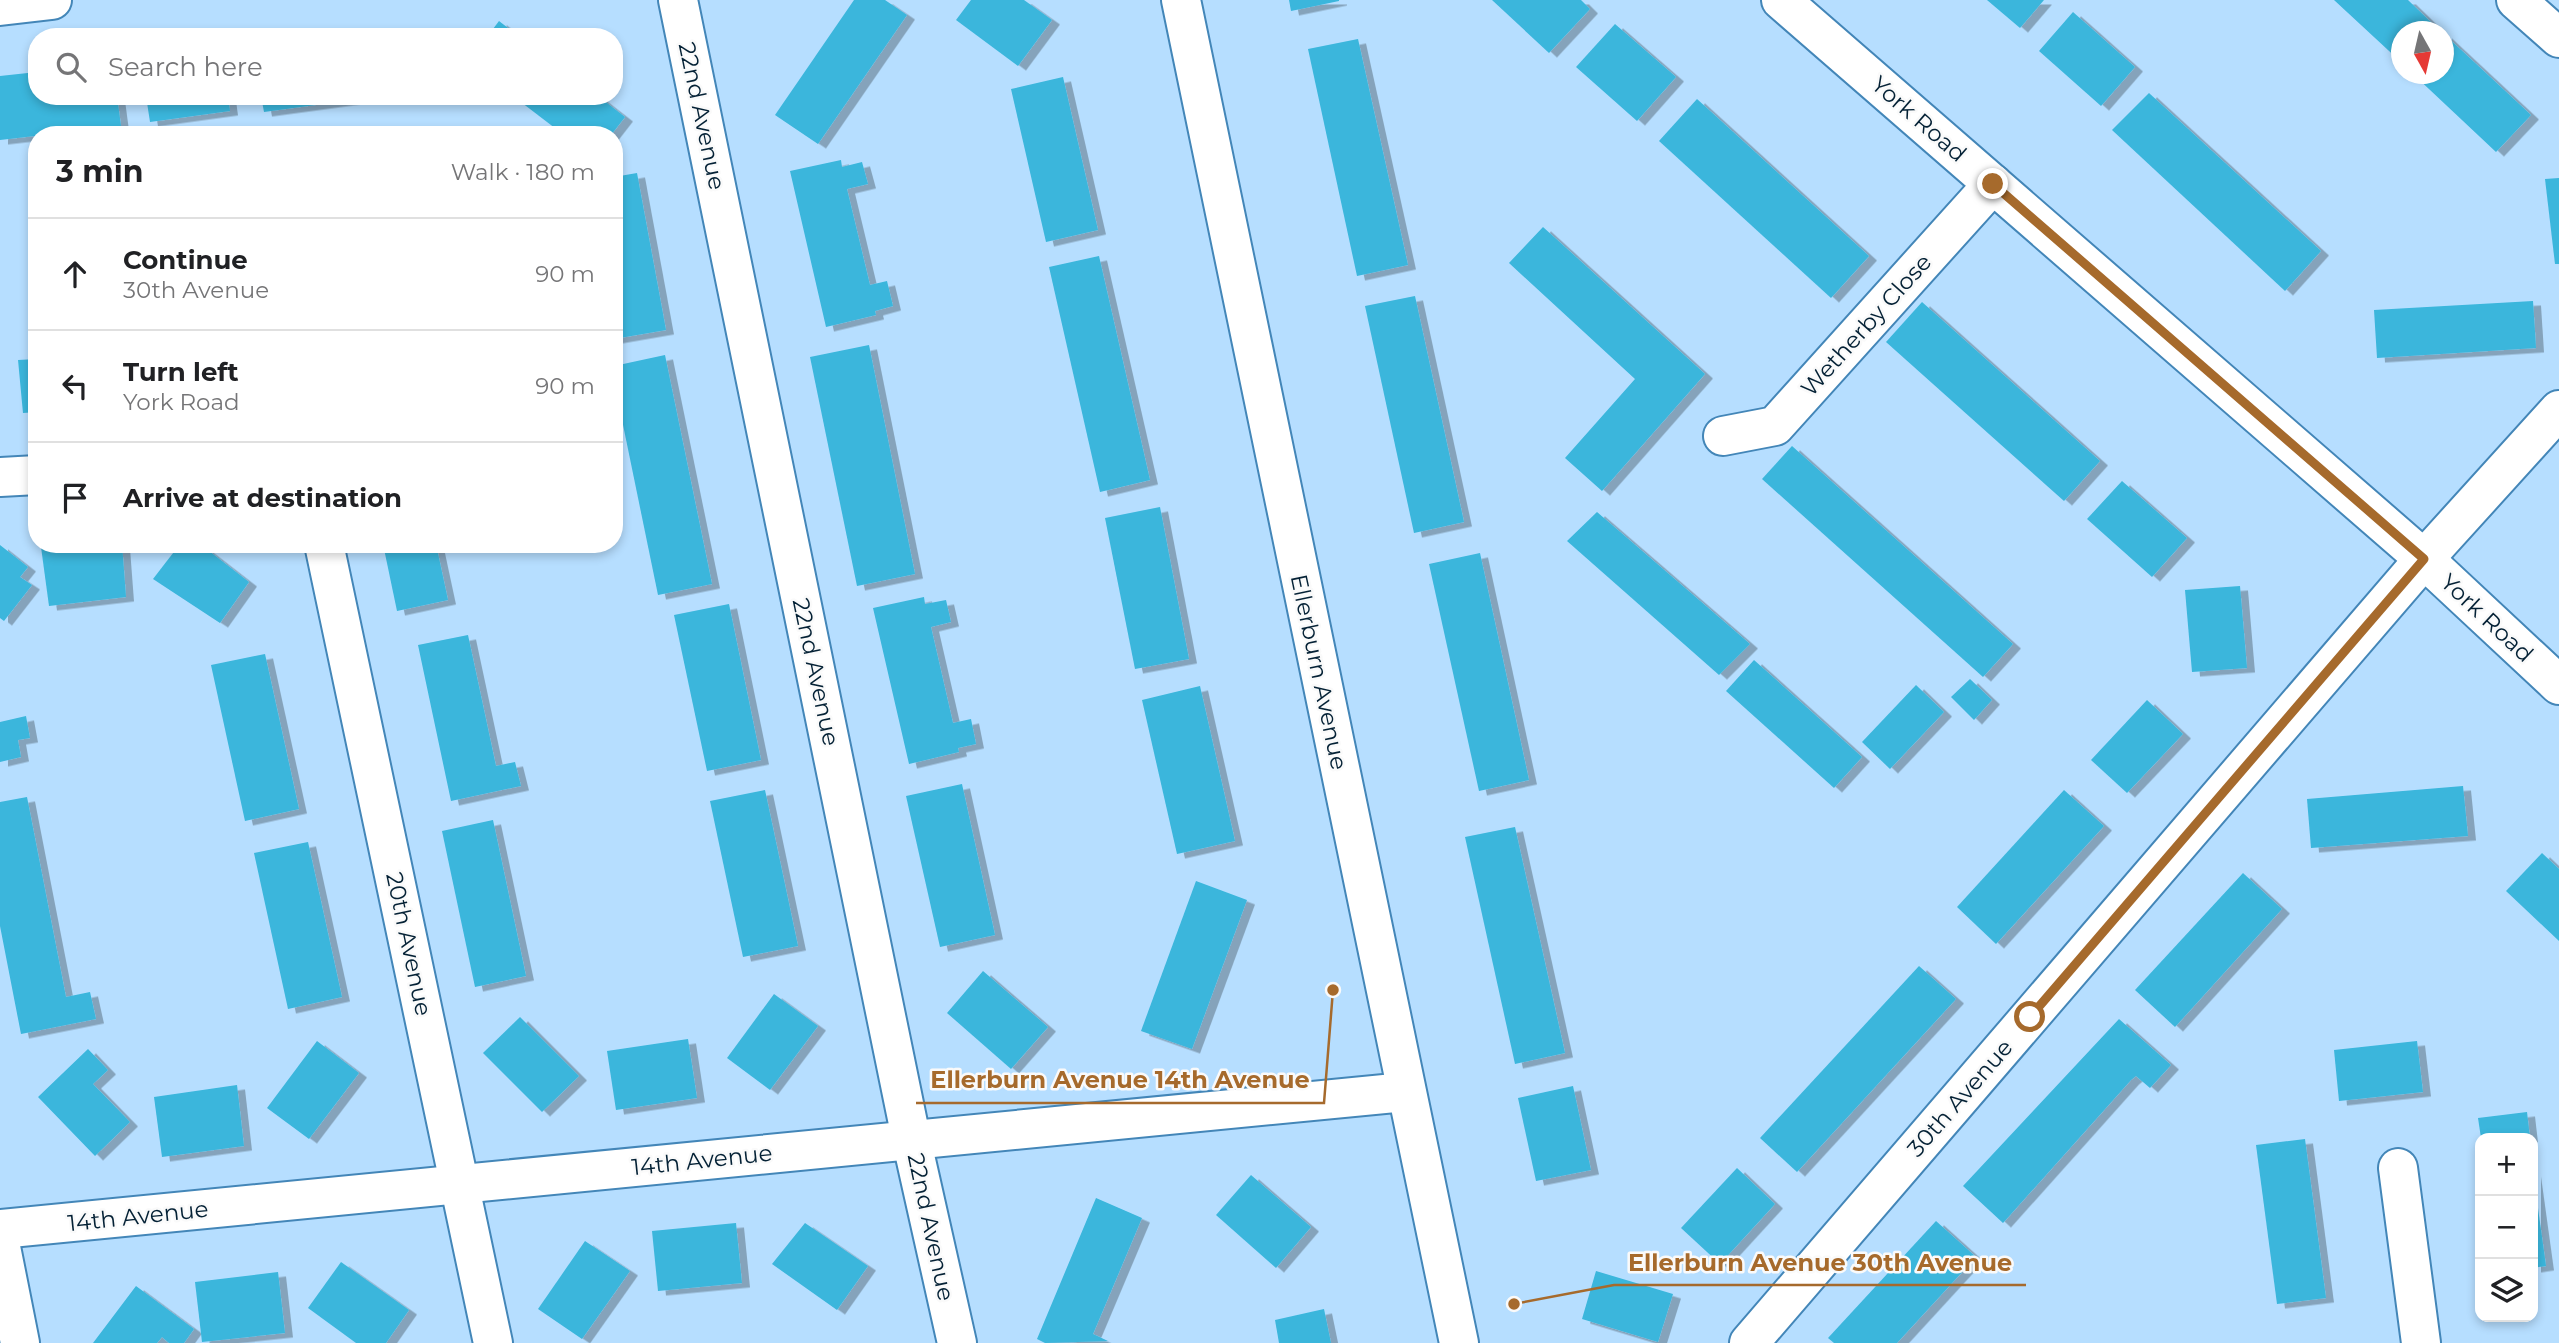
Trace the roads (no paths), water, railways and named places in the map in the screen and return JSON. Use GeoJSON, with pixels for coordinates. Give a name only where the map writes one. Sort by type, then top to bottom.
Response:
{"type":"FeatureCollection","features":[{"type":"Feature","properties":{"kind":"street"},"geometry":{"type":"LineString","coordinates":[[0,6],[52,0]]}},
{"type":"Feature","properties":{"kind":"street","name":"22nd Avenue"},"geometry":{"type":"LineString","coordinates":[[678,0],[911,1138],[957,1343]]}},
{"type":"Feature","properties":{"kind":"street","name":"Ellerburn Avenue"},"geometry":{"type":"LineString","coordinates":[[1181,0],[1459,1343]]}},
{"type":"Feature","properties":{"kind":"street","name":"York Road"},"geometry":{"type":"LineString","coordinates":[[1781,0],[2424,559],[2559,685]]}},
{"type":"Feature","properties":{"kind":"street"},"geometry":{"type":"LineString","coordinates":[[2516,0],[2559,38]]}},
{"type":"Feature","properties":{"kind":"street","name":"Wetherby Close"},"geometry":{"type":"LineString","coordinates":[[1723,436],[1776,426],[1993,184]]}},
{"type":"Feature","properties":{"kind":"street","name":"30th Avenue"},"geometry":{"type":"LineString","coordinates":[[1749,1343],[2424,559],[2559,410]]}},
{"type":"Feature","properties":{"kind":"street"},"geometry":{"type":"LineString","coordinates":[[0,477],[28,475]]}},
{"type":"Feature","properties":{"kind":"street","name":"20th Avenue"},"geometry":{"type":"LineString","coordinates":[[326,553],[493,1343]]}},
{"type":"Feature","properties":{"kind":"street","name":"14th Avenue"},"geometry":{"type":"LineString","coordinates":[[0,1230],[911,1138],[1405,1092]]}},
{"type":"Feature","properties":{"kind":"street"},"geometry":{"type":"LineString","coordinates":[[2398,1168],[2421,1343]]}},
{"type":"Feature","properties":{"kind":"street"},"geometry":{"type":"LineString","coordinates":[[0,1242],[20,1343]]}},
{"type":"Feature","properties":{"kind":"place","name":"Ellerburn Avenue 14th Avenue"},"geometry":{"type":"Point","coordinates":[1333,990]}},
{"type":"Feature","properties":{"kind":"place","name":"Ellerburn Avenue 30th Avenue"},"geometry":{"type":"Point","coordinates":[1514,1304]}}]}
